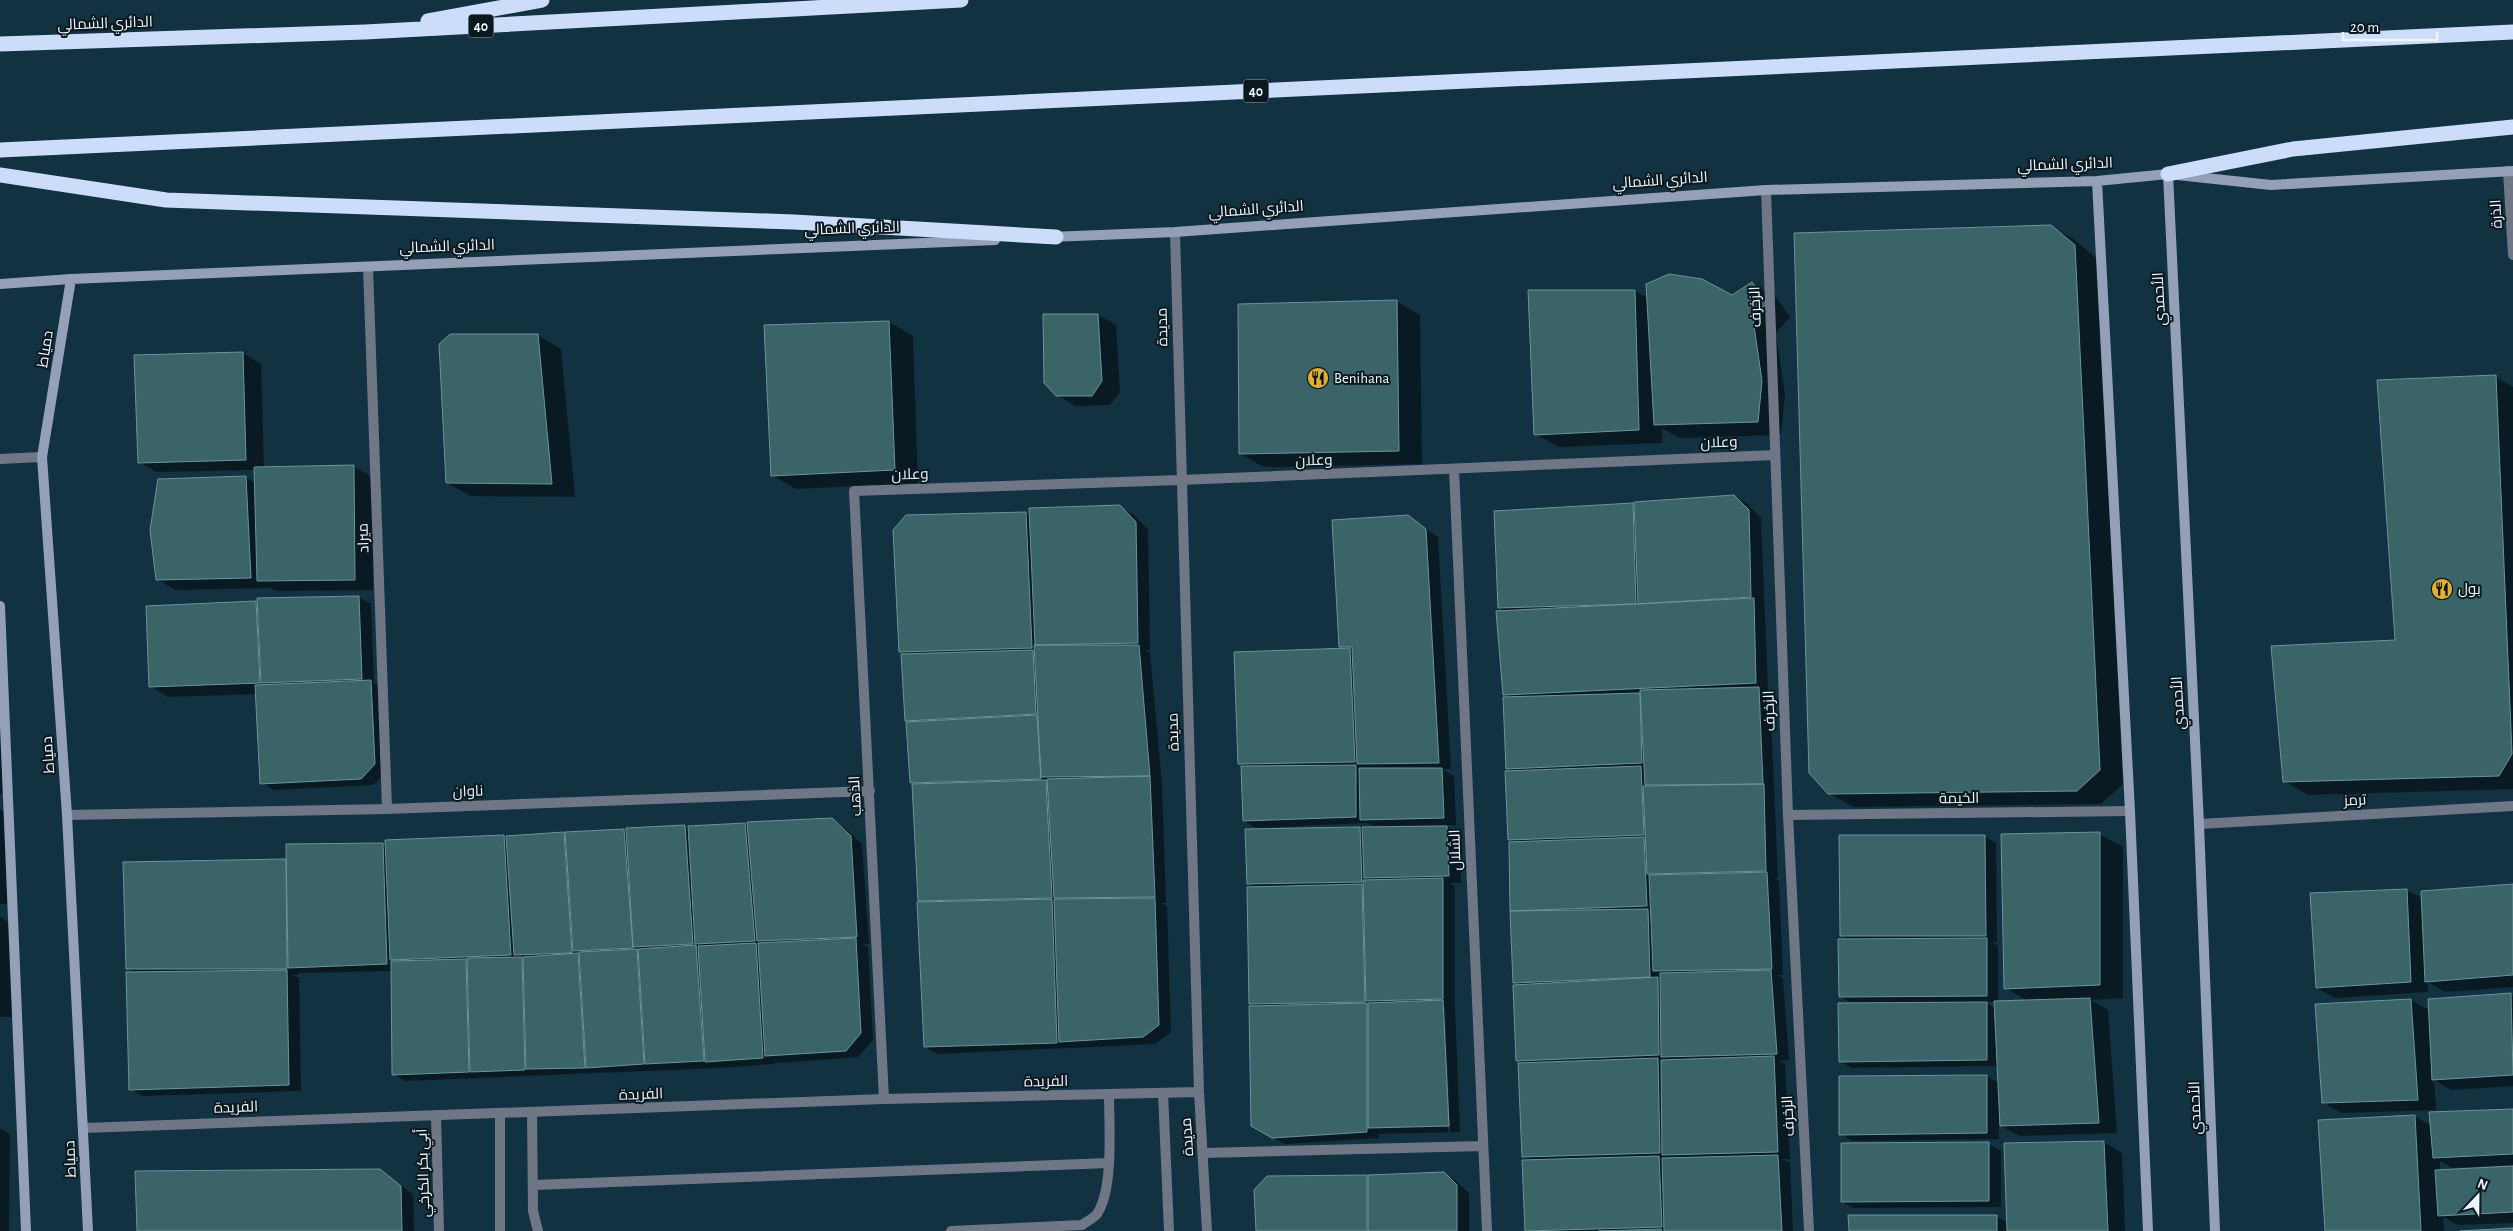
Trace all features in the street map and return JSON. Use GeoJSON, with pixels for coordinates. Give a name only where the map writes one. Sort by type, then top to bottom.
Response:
{"type":"FeatureCollection","features":[{"type":"Feature","properties":{"kind":"highway"},"geometry":{"type":"LineString","coordinates":[[365,32],[542,0]]}},
{"type":"Feature","properties":{"kind":"highway","name":"الدائري الشمالي"},"geometry":{"type":"LineString","coordinates":[[0,44],[365,32],[961,0]]}},
{"type":"Feature","properties":{"kind":"highway","name":"40"},"geometry":{"type":"LineString","coordinates":[[0,150],[2513,32]]}},
{"type":"Feature","properties":{"kind":"highway"},"geometry":{"type":"LineString","coordinates":[[2168,174],[2293,149],[2513,127]]}},
{"type":"Feature","properties":{"kind":"highway"},"geometry":{"type":"LineString","coordinates":[[0,175],[166,200],[794,222],[1056,237]]}},
{"type":"Feature","properties":{"kind":"street","name":"الدائري الشمالي"},"geometry":{"type":"LineString","coordinates":[[0,284],[71,279],[1175,232],[1766,190],[2097,181],[2168,174],[2271,185],[2510,171]]}},
{"type":"Feature","properties":{"kind":"street","name":"الذرة"},"geometry":{"type":"LineString","coordinates":[[2510,171],[2513,254]]}},
{"type":"Feature","properties":{"kind":"street","name":"الأحمدي"},"geometry":{"type":"LineString","coordinates":[[2168,174],[2198,824],[2214,1231]]}},
{"type":"Feature","properties":{"kind":"street"},"geometry":{"type":"LineString","coordinates":[[2097,181],[2130,811],[2148,1231]]}},
{"type":"Feature","properties":{"kind":"street","name":"الزخرف"},"geometry":{"type":"LineString","coordinates":[[1766,190],[1788,815],[1809,1231]]}},
{"type":"Feature","properties":{"kind":"street","name":"مديدة"},"geometry":{"type":"LineString","coordinates":[[1175,232],[1180,480],[1199,1092],[1207,1231]]}},
{"type":"Feature","properties":{"kind":"street","name":"ميراد"},"geometry":{"type":"LineString","coordinates":[[368,267],[387,809]]}},
{"type":"Feature","properties":{"kind":"street","name":"دمياط"},"geometry":{"type":"LineString","coordinates":[[71,279],[42,458],[67,815],[88,1231]]}},
{"type":"Feature","properties":{"kind":"street","name":"وعلان"},"geometry":{"type":"LineString","coordinates":[[854,491],[1180,480],[1775,455]]}},
{"type":"Feature","properties":{"kind":"street"},"geometry":{"type":"LineString","coordinates":[[0,459],[42,458]]}},
{"type":"Feature","properties":{"kind":"street","name":"الشلال"},"geometry":{"type":"LineString","coordinates":[[1454,469],[1488,1231]]}},
{"type":"Feature","properties":{"kind":"street","name":"الذهب"},"geometry":{"type":"LineString","coordinates":[[854,491],[884,1099]]}},
{"type":"Feature","properties":{"kind":"street"},"geometry":{"type":"LineString","coordinates":[[0,606],[26,1231]]}},
{"type":"Feature","properties":{"kind":"street","name":"ناوان"},"geometry":{"type":"LineString","coordinates":[[67,815],[387,809],[870,791]]}},
{"type":"Feature","properties":{"kind":"street","name":"ترمز"},"geometry":{"type":"LineString","coordinates":[[2198,824],[2513,806]]}},
{"type":"Feature","properties":{"kind":"street","name":"الخيمة"},"geometry":{"type":"LineString","coordinates":[[1788,815],[2130,811]]}},
{"type":"Feature","properties":{"kind":"street","name":"الفريدة"},"geometry":{"type":"LineString","coordinates":[[84,1128],[884,1099],[1199,1092]]}},
{"type":"Feature","properties":{"kind":"street"},"geometry":{"type":"LineString","coordinates":[[1163,1093],[1169,1231]]}},
{"type":"Feature","properties":{"kind":"street"},"geometry":{"type":"LineString","coordinates":[[951,1231],[1082,1225],[1097,1215],[1104,1196],[1110,1163],[1110,1094]]}},
{"type":"Feature","properties":{"kind":"street"},"geometry":{"type":"LineString","coordinates":[[532,1113],[534,1210],[538,1231]]}},
{"type":"Feature","properties":{"kind":"street"},"geometry":{"type":"LineString","coordinates":[[500,1114],[500,1231]]}},
{"type":"Feature","properties":{"kind":"street","name":"أبي بكر الكرخي"},"geometry":{"type":"LineString","coordinates":[[436,1115],[439,1231]]}},
{"type":"Feature","properties":{"kind":"street"},"geometry":{"type":"LineString","coordinates":[[1204,1153],[1483,1146]]}},
{"type":"Feature","properties":{"kind":"street"},"geometry":{"type":"LineString","coordinates":[[534,1184],[1110,1163]]}},
{"type":"Feature","properties":{"kind":"building"},"geometry":{"type":"Polygon","coordinates":[[[2051,225],[2075,245],[2100,770],[2077,791],[1828,794],[1809,773],[1794,233],[2051,225]]]}},
{"type":"Feature","properties":{"kind":"building"},"geometry":{"type":"Polygon","coordinates":[[[1669,274],[1702,279],[1732,295],[1752,282],[1767,303],[1753,319],[1762,381],[1758,422],[1654,425],[1646,284],[1669,274]]]}},
{"type":"Feature","properties":{"kind":"building"},"geometry":{"type":"Polygon","coordinates":[[[1528,290],[1635,290],[1639,430],[1534,435],[1528,290]]]}},
{"type":"Feature","properties":{"kind":"building","name":"Benihana"},"geometry":{"type":"Polygon","coordinates":[[[1397,300],[1399,451],[1239,454],[1238,304],[1397,300]]]}},
{"type":"Feature","properties":{"kind":"building"},"geometry":{"type":"Polygon","coordinates":[[[1043,314],[1098,314],[1102,381],[1092,396],[1056,396],[1044,383],[1043,314]]]}},
{"type":"Feature","properties":{"kind":"building"},"geometry":{"type":"Polygon","coordinates":[[[889,321],[895,470],[771,476],[764,325],[889,321]]]}},
{"type":"Feature","properties":{"kind":"building"},"geometry":{"type":"Polygon","coordinates":[[[450,334],[538,334],[552,484],[446,483],[439,344],[450,334]]]}},
{"type":"Feature","properties":{"kind":"building"},"geometry":{"type":"Polygon","coordinates":[[[243,352],[246,460],[138,463],[134,355],[243,352]]]}},
{"type":"Feature","properties":{"kind":"building"},"geometry":{"type":"Polygon","coordinates":[[[2496,375],[2512,754],[2499,776],[2283,782],[2271,646],[2395,640],[2377,380],[2496,375]]]}},
{"type":"Feature","properties":{"kind":"building"},"geometry":{"type":"Polygon","coordinates":[[[354,465],[355,580],[257,581],[254,467],[354,465]]]}},
{"type":"Feature","properties":{"kind":"building"},"geometry":{"type":"Polygon","coordinates":[[[246,476],[251,578],[156,580],[150,530],[158,479],[246,476]]]}},
{"type":"Feature","properties":{"kind":"building"},"geometry":{"type":"Polygon","coordinates":[[[1734,495],[1749,510],[1751,597],[1638,604],[1634,502],[1734,495]]]}},
{"type":"Feature","properties":{"kind":"building"},"geometry":{"type":"Polygon","coordinates":[[[1633,503],[1636,604],[1498,608],[1494,511],[1633,503]]]}},
{"type":"Feature","properties":{"kind":"building"},"geometry":{"type":"Polygon","coordinates":[[[1120,505],[1136,522],[1138,643],[1035,645],[1029,508],[1120,505]]]}},
{"type":"Feature","properties":{"kind":"building"},"geometry":{"type":"Polygon","coordinates":[[[1026,512],[1032,648],[899,652],[893,530],[906,515],[1026,512]]]}},
{"type":"Feature","properties":{"kind":"building"},"geometry":{"type":"Polygon","coordinates":[[[1408,515],[1426,529],[1439,763],[1357,764],[1352,647],[1339,647],[1332,520],[1408,515]]]}},
{"type":"Feature","properties":{"kind":"building"},"geometry":{"type":"Polygon","coordinates":[[[359,596],[362,679],[261,683],[257,598],[359,596]]]}},
{"type":"Feature","properties":{"kind":"building"},"geometry":{"type":"Polygon","coordinates":[[[1754,598],[1756,683],[1503,695],[1496,611],[1754,598]]]}},
{"type":"Feature","properties":{"kind":"building"},"geometry":{"type":"Polygon","coordinates":[[[256,601],[260,683],[149,687],[146,606],[256,601]]]}},
{"type":"Feature","properties":{"kind":"building"},"geometry":{"type":"Polygon","coordinates":[[[1034,645],[1139,645],[1150,776],[1041,777],[1034,645]]]}},
{"type":"Feature","properties":{"kind":"building"},"geometry":{"type":"Polygon","coordinates":[[[1350,648],[1355,762],[1238,764],[1234,652],[1350,648]]]}},
{"type":"Feature","properties":{"kind":"building"},"geometry":{"type":"Polygon","coordinates":[[[1033,650],[1036,714],[905,721],[901,654],[1033,650]]]}},
{"type":"Feature","properties":{"kind":"building"},"geometry":{"type":"Polygon","coordinates":[[[371,680],[375,764],[361,779],[260,784],[255,685],[371,680]]]}},
{"type":"Feature","properties":{"kind":"building"},"geometry":{"type":"Polygon","coordinates":[[[1759,687],[1763,784],[1645,785],[1640,690],[1759,687]]]}},
{"type":"Feature","properties":{"kind":"building"},"geometry":{"type":"Polygon","coordinates":[[[1640,693],[1642,763],[1506,769],[1503,697],[1640,693]]]}},
{"type":"Feature","properties":{"kind":"building"},"geometry":{"type":"Polygon","coordinates":[[[1037,715],[1041,779],[910,783],[906,722],[1037,715]]]}},
{"type":"Feature","properties":{"kind":"building"},"geometry":{"type":"Polygon","coordinates":[[[1356,765],[1356,817],[1243,821],[1241,766],[1356,765]]]}},
{"type":"Feature","properties":{"kind":"building"},"geometry":{"type":"Polygon","coordinates":[[[1641,766],[1644,835],[1508,840],[1505,771],[1641,766]]]}},
{"type":"Feature","properties":{"kind":"building"},"geometry":{"type":"Polygon","coordinates":[[[1359,768],[1442,768],[1444,818],[1360,820],[1359,768]]]}},
{"type":"Feature","properties":{"kind":"building"},"geometry":{"type":"Polygon","coordinates":[[[1150,776],[1155,897],[1054,898],[1047,779],[1150,776]]]}},
{"type":"Feature","properties":{"kind":"building"},"geometry":{"type":"Polygon","coordinates":[[[1046,780],[1052,898],[918,901],[912,784],[1046,780]]]}},
{"type":"Feature","properties":{"kind":"building"},"geometry":{"type":"Polygon","coordinates":[[[1764,784],[1766,871],[1647,874],[1643,786],[1764,784]]]}},
{"type":"Feature","properties":{"kind":"building"},"geometry":{"type":"Polygon","coordinates":[[[832,818],[851,836],[857,937],[757,941],[747,822],[832,818]]]}},
{"type":"Feature","properties":{"kind":"building"},"geometry":{"type":"Polygon","coordinates":[[[745,823],[755,941],[695,944],[688,826],[745,823]]]}},
{"type":"Feature","properties":{"kind":"building"},"geometry":{"type":"Polygon","coordinates":[[[685,825],[693,944],[633,947],[626,828],[685,825]]]}},
{"type":"Feature","properties":{"kind":"building"},"geometry":{"type":"Polygon","coordinates":[[[1447,826],[1449,876],[1364,878],[1362,827],[1447,826]]]}},
{"type":"Feature","properties":{"kind":"building"},"geometry":{"type":"Polygon","coordinates":[[[1360,827],[1362,882],[1247,884],[1245,829],[1360,827]]]}},
{"type":"Feature","properties":{"kind":"building"},"geometry":{"type":"Polygon","coordinates":[[[624,829],[633,948],[573,951],[565,832],[624,829]]]}},
{"type":"Feature","properties":{"kind":"building"},"geometry":{"type":"Polygon","coordinates":[[[564,832],[572,953],[514,955],[506,836],[564,832]]]}},
{"type":"Feature","properties":{"kind":"building"},"geometry":{"type":"Polygon","coordinates":[[[2100,832],[2100,985],[2004,989],[2001,834],[2100,832]]]}},
{"type":"Feature","properties":{"kind":"building"},"geometry":{"type":"Polygon","coordinates":[[[504,835],[511,955],[390,960],[385,840],[504,835]]]}},
{"type":"Feature","properties":{"kind":"building"},"geometry":{"type":"Polygon","coordinates":[[[1839,835],[1985,835],[1986,936],[1840,936],[1839,835]]]}},
{"type":"Feature","properties":{"kind":"building"},"geometry":{"type":"Polygon","coordinates":[[[1644,837],[1647,906],[1510,911],[1509,842],[1644,837]]]}},
{"type":"Feature","properties":{"kind":"building"},"geometry":{"type":"Polygon","coordinates":[[[383,843],[387,964],[288,968],[286,844],[383,843]]]}},
{"type":"Feature","properties":{"kind":"building"},"geometry":{"type":"Polygon","coordinates":[[[286,859],[287,969],[126,969],[123,862],[286,859]]]}},
{"type":"Feature","properties":{"kind":"building"},"geometry":{"type":"Polygon","coordinates":[[[1767,872],[1772,969],[1653,971],[1649,875],[1767,872]]]}},
{"type":"Feature","properties":{"kind":"building"},"geometry":{"type":"Polygon","coordinates":[[[1443,878],[1443,999],[1366,1001],[1363,880],[1443,878]]]}},
{"type":"Feature","properties":{"kind":"building"},"geometry":{"type":"Polygon","coordinates":[[[1362,884],[1365,1002],[1249,1004],[1247,887],[1362,884]]]}},
{"type":"Feature","properties":{"kind":"building"},"geometry":{"type":"Polygon","coordinates":[[[2513,884],[2513,975],[2425,982],[2421,891],[2513,884]]]}},
{"type":"Feature","properties":{"kind":"building"},"geometry":{"type":"Polygon","coordinates":[[[2407,889],[2411,982],[2316,988],[2310,893],[2407,889]]]}},
{"type":"Feature","properties":{"kind":"building"},"geometry":{"type":"Polygon","coordinates":[[[1155,898],[1159,1025],[1143,1037],[1059,1042],[1054,899],[1155,898]]]}},
{"type":"Feature","properties":{"kind":"building"},"geometry":{"type":"Polygon","coordinates":[[[1052,899],[1057,1043],[924,1047],[917,902],[1052,899]]]}},
{"type":"Feature","properties":{"kind":"building"},"geometry":{"type":"Polygon","coordinates":[[[1648,909],[1650,977],[1513,983],[1510,911],[1648,909]]]}},
{"type":"Feature","properties":{"kind":"building"},"geometry":{"type":"Polygon","coordinates":[[[856,938],[861,1033],[846,1051],[765,1056],[758,943],[856,938]]]}},
{"type":"Feature","properties":{"kind":"building"},"geometry":{"type":"Polygon","coordinates":[[[1987,938],[1987,996],[1839,997],[1838,939],[1987,938]]]}},
{"type":"Feature","properties":{"kind":"building"},"geometry":{"type":"Polygon","coordinates":[[[756,943],[763,1058],[705,1062],[698,946],[756,943]]]}},
{"type":"Feature","properties":{"kind":"building"},"geometry":{"type":"Polygon","coordinates":[[[696,945],[704,1061],[645,1064],[638,949],[696,945]]]}},
{"type":"Feature","properties":{"kind":"building"},"geometry":{"type":"Polygon","coordinates":[[[637,949],[644,1064],[586,1068],[579,952],[637,949]]]}},
{"type":"Feature","properties":{"kind":"building"},"geometry":{"type":"Polygon","coordinates":[[[578,953],[585,1068],[526,1069],[523,957],[578,953]]]}},
{"type":"Feature","properties":{"kind":"building"},"geometry":{"type":"Polygon","coordinates":[[[522,957],[525,1070],[470,1072],[467,958],[522,957]]]}},
{"type":"Feature","properties":{"kind":"building"},"geometry":{"type":"Polygon","coordinates":[[[466,959],[469,1072],[392,1075],[391,961],[466,959]]]}},
{"type":"Feature","properties":{"kind":"building"},"geometry":{"type":"Polygon","coordinates":[[[287,970],[289,1085],[129,1090],[126,972],[287,970]]]}},
{"type":"Feature","properties":{"kind":"building"},"geometry":{"type":"Polygon","coordinates":[[[1771,970],[1777,1054],[1661,1057],[1660,973],[1771,970]]]}},
{"type":"Feature","properties":{"kind":"building"},"geometry":{"type":"Polygon","coordinates":[[[1658,977],[1659,1055],[1516,1061],[1513,985],[1658,977]]]}},
{"type":"Feature","properties":{"kind":"building"},"geometry":{"type":"Polygon","coordinates":[[[2511,993],[2513,1075],[2432,1080],[2428,999],[2511,993]]]}},
{"type":"Feature","properties":{"kind":"building"},"geometry":{"type":"Polygon","coordinates":[[[2090,998],[2099,1123],[2000,1126],[1994,1001],[2090,998]]]}},
{"type":"Feature","properties":{"kind":"building"},"geometry":{"type":"Polygon","coordinates":[[[2411,999],[2418,1100],[2322,1103],[2315,1004],[2411,999]]]}},
{"type":"Feature","properties":{"kind":"building"},"geometry":{"type":"Polygon","coordinates":[[[1443,1000],[1449,1126],[1368,1128],[1368,1003],[1443,1000]]]}},
{"type":"Feature","properties":{"kind":"building"},"geometry":{"type":"Polygon","coordinates":[[[1987,1002],[1987,1060],[1839,1062],[1838,1003],[1987,1002]]]}},
{"type":"Feature","properties":{"kind":"building"},"geometry":{"type":"Polygon","coordinates":[[[1367,1003],[1367,1132],[1272,1138],[1251,1126],[1249,1006],[1367,1003]]]}},
{"type":"Feature","properties":{"kind":"building"},"geometry":{"type":"Polygon","coordinates":[[[1774,1056],[1778,1152],[1662,1155],[1661,1060],[1774,1056]]]}},
{"type":"Feature","properties":{"kind":"building"},"geometry":{"type":"Polygon","coordinates":[[[1658,1058],[1660,1153],[1522,1157],[1518,1063],[1658,1058]]]}},
{"type":"Feature","properties":{"kind":"building"},"geometry":{"type":"Polygon","coordinates":[[[1987,1075],[1987,1133],[1839,1135],[1839,1076],[1987,1075]]]}},
{"type":"Feature","properties":{"kind":"building"},"geometry":{"type":"Polygon","coordinates":[[[2513,1109],[2513,1154],[2433,1158],[2429,1112],[2513,1109]]]}},
{"type":"Feature","properties":{"kind":"building"},"geometry":{"type":"Polygon","coordinates":[[[2415,1115],[2421,1231],[2325,1231],[2318,1120],[2415,1115]]]}},
{"type":"Feature","properties":{"kind":"building"},"geometry":{"type":"Polygon","coordinates":[[[2104,1141],[2108,1231],[2007,1231],[2004,1143],[2104,1141]]]}},
{"type":"Feature","properties":{"kind":"building"},"geometry":{"type":"Polygon","coordinates":[[[1989,1142],[1989,1201],[1841,1202],[1841,1143],[1989,1142]]]}},
{"type":"Feature","properties":{"kind":"building"},"geometry":{"type":"Polygon","coordinates":[[[1778,1155],[1782,1231],[1664,1231],[1662,1158],[1778,1155]]]}},
{"type":"Feature","properties":{"kind":"building"},"geometry":{"type":"Polygon","coordinates":[[[1659,1156],[1662,1227],[1525,1231],[1522,1160],[1659,1156]]]}},
{"type":"Feature","properties":{"kind":"building"},"geometry":{"type":"Polygon","coordinates":[[[2513,1166],[2513,1212],[2438,1216],[2435,1170],[2513,1166]]]}},
{"type":"Feature","properties":{"kind":"building"},"geometry":{"type":"Polygon","coordinates":[[[380,1169],[401,1186],[402,1231],[137,1231],[135,1171],[380,1169]]]}},
{"type":"Feature","properties":{"kind":"building"},"geometry":{"type":"Polygon","coordinates":[[[1444,1172],[1457,1185],[1457,1231],[1368,1231],[1368,1175],[1444,1172]]]}},
{"type":"Feature","properties":{"kind":"building"},"geometry":{"type":"Polygon","coordinates":[[[1367,1175],[1367,1231],[1256,1231],[1254,1190],[1267,1176],[1367,1175]]]}},
{"type":"Feature","properties":{"kind":"building"},"geometry":{"type":"Polygon","coordinates":[[[1848,1215],[1997,1215],[1997,1231],[1849,1231],[1848,1215]]]}},
{"type":"Feature","properties":{"kind":"building"},"geometry":{"type":"Polygon","coordinates":[[[2513,1228],[2513,1231],[2460,1231],[2513,1228]]]}},
{"type":"Feature","properties":{"kind":"building"},"geometry":{"type":"Polygon","coordinates":[[[1661,1229],[1662,1231],[1598,1231],[1661,1229]]]}},
{"type":"Feature","properties":{"kind":"place","name":"Benihana"},"geometry":{"type":"Point","coordinates":[1318,378]}},
{"type":"Feature","properties":{"kind":"place","name":"بول"},"geometry":{"type":"Point","coordinates":[2442,589]}}]}
